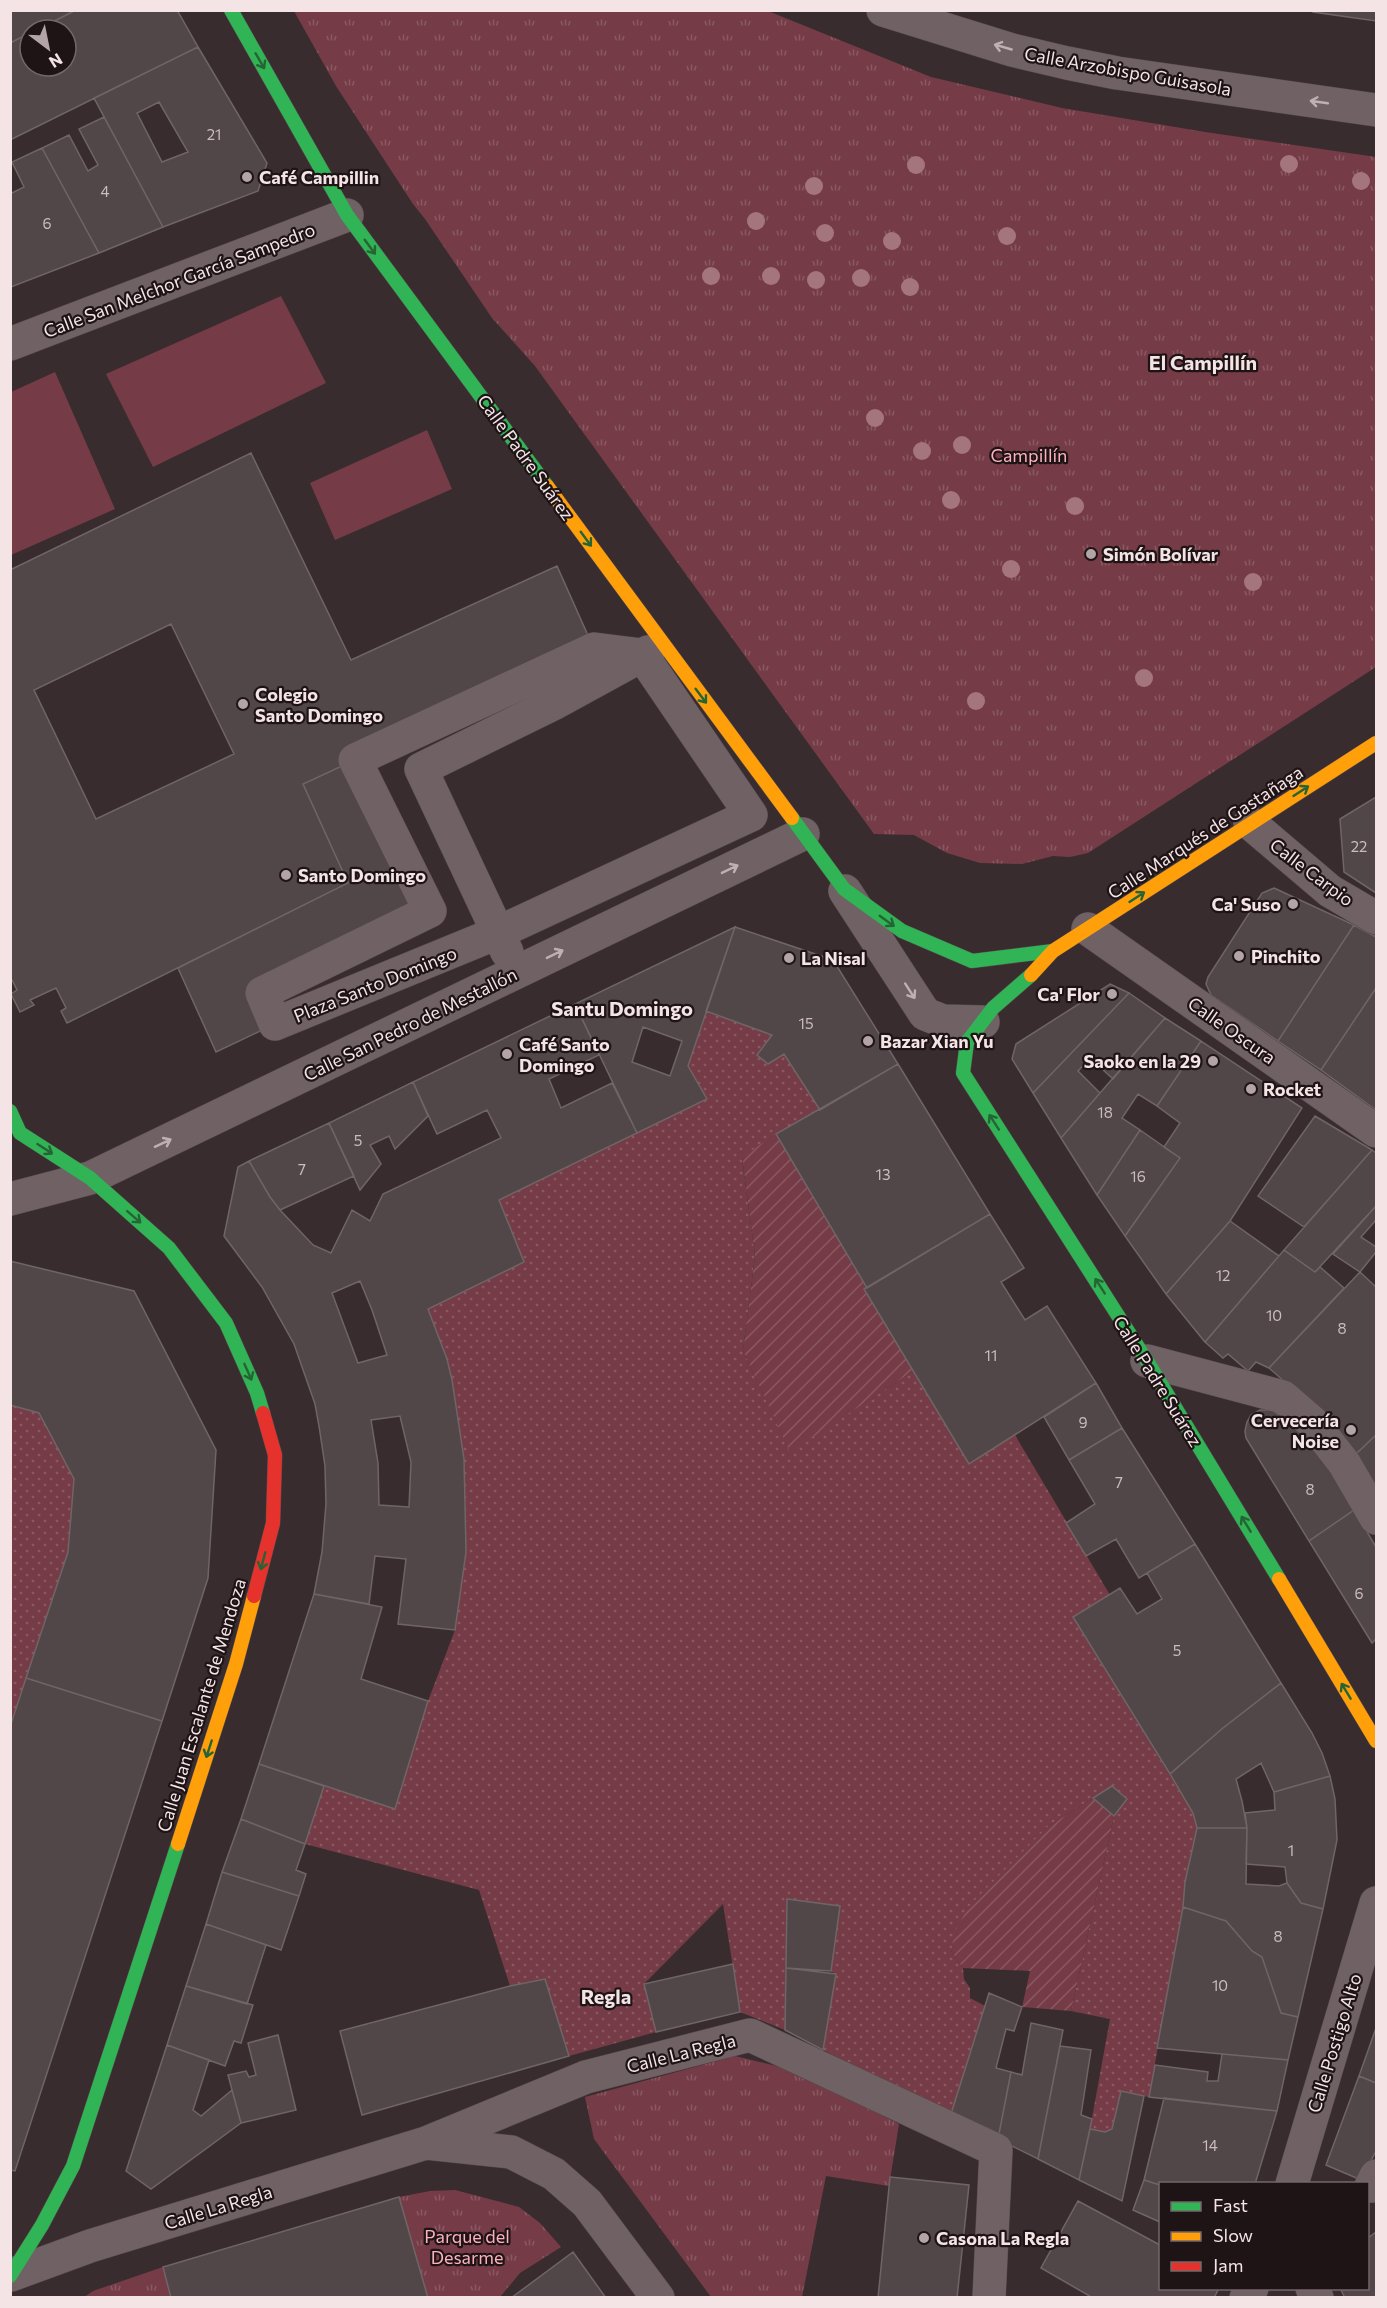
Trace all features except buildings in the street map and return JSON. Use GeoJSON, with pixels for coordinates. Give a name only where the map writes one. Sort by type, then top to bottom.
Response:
{"type":"FeatureCollection","features":[{"type":"Feature","properties":{"kind":"street","name":"Calle Padre Suárez"},"geometry":{"type":"LineString","coordinates":[[231,10],[347,215],[652,649],[803,834],[844,889],[925,1014],[943,1021],[983,1022]]}},
{"type":"Feature","properties":{"kind":"street","name":"Calle Arzobispo Guisasola"},"geometry":{"type":"LineString","coordinates":[[883,10],[1012,50],[1067,63],[1117,73],[1377,110]]}},
{"type":"Feature","properties":{"kind":"street","name":"Calle San Melchor García Sampedro"},"geometry":{"type":"LineString","coordinates":[[10,344],[347,215]]}},
{"type":"Feature","properties":{"kind":"street","name":"Plaza Santo Domingo"},"geometry":{"type":"LineString","coordinates":[[594,649],[652,649],[751,815],[497,933],[275,1024],[262,993],[430,911],[355,760],[594,649]]}},
{"type":"Feature","properties":{"kind":"street"},"geometry":{"type":"LineString","coordinates":[[518,972],[497,933],[421,769],[553,704],[652,649]]}},
{"type":"Feature","properties":{"kind":"street","name":"Calle Marqués de Gastañaga"},"geometry":{"type":"LineString","coordinates":[[1053,951],[1377,743]]}},
{"type":"Feature","properties":{"kind":"street","name":"Calle Carpio"},"geometry":{"type":"LineString","coordinates":[[1250,823],[1330,891],[1377,918]]}},
{"type":"Feature","properties":{"kind":"street","name":"Calle San Pedro de Mestallón"},"geometry":{"type":"LineString","coordinates":[[10,1199],[90,1178],[803,834]]}},
{"type":"Feature","properties":{"kind":"street","name":"Calle Padre Suárez"},"geometry":{"type":"LineString","coordinates":[[844,889],[902,932],[972,961],[1053,951]]}},
{"type":"Feature","properties":{"kind":"street","name":"Calle Oscura"},"geometry":{"type":"LineString","coordinates":[[1088,929],[1377,1131]]}},
{"type":"Feature","properties":{"kind":"street","name":"Calle Padre Suárez"},"geometry":{"type":"LineString","coordinates":[[1053,951],[1025,981],[993,1008],[967,1042],[963,1073],[1147,1361],[1377,1741]]}},
{"type":"Feature","properties":{"kind":"street","name":"Calle Juan Escalante de Mendoza"},"geometry":{"type":"LineString","coordinates":[[10,1111],[20,1133],[90,1178],[169,1248],[226,1323],[257,1393],[275,1455],[273,1524],[236,1664],[73,2166],[42,2225],[11,2276]]}},
{"type":"Feature","properties":{"kind":"street"},"geometry":{"type":"LineString","coordinates":[[1147,1361],[1283,1397],[1313,1423],[1344,1463],[1377,1518]]}},
{"type":"Feature","properties":{"kind":"street","name":"Calle Postigo Alto"},"geometry":{"type":"LineString","coordinates":[[1293,2182],[1377,1903]]}},
{"type":"Feature","properties":{"kind":"street","name":"Calle La Regla"},"geometry":{"type":"LineString","coordinates":[[11,2276],[90,2246],[426,2143],[586,2077],[750,2035],[996,2150],[989,2298]]}},
{"type":"Feature","properties":{"kind":"street","name":"Calle La Regla"},"geometry":{"type":"LineString","coordinates":[[426,2143],[511,2152],[554,2174],[587,2203],[657,2298]]}},
{"type":"Feature","properties":{"kind":"green space","name":"Campillín"},"geometry":{"type":"Polygon","coordinates":[[[294,11],[768,11],[931,77],[1062,108],[1376,157],[1376,667],[1088,853],[1070,857],[1053,856],[1022,864],[980,863],[947,853],[914,835],[874,834],[535,366],[492,318],[413,204],[336,86],[294,11]]]}},
{"type":"Feature","properties":{"kind":"green space"},"geometry":{"type":"Polygon","coordinates":[[[281,296],[326,383],[153,467],[106,374],[281,296]]]}},
{"type":"Feature","properties":{"kind":"green space"},"geometry":{"type":"Polygon","coordinates":[[[55,372],[115,509],[11,555],[11,392],[55,372]]]}},
{"type":"Feature","properties":{"kind":"green space"},"geometry":{"type":"Polygon","coordinates":[[[427,430],[452,489],[335,540],[310,483],[427,430]]]}},
{"type":"Feature","properties":{"kind":"green space"},"geometry":{"type":"Polygon","coordinates":[[[706,1011],[772,1035],[820,1110],[742,1158],[755,1256],[743,1351],[790,1451],[913,1371],[969,1464],[1015,1435],[1110,1595],[1073,1618],[1193,1813],[1197,1828],[1185,1881],[1183,1907],[1149,2097],[1121,2092],[1112,2129],[1105,2132],[1090,2129],[1110,2019],[1071,2011],[1114,1816],[1127,1799],[1112,1786],[1046,1828],[951,1951],[963,1968],[964,1979],[970,1988],[970,1998],[985,2006],[951,2114],[823,2050],[836,1974],[831,1971],[840,1906],[787,1899],[785,2030],[740,2012],[723,1904],[644,1984],[656,2032],[569,2056],[545,1980],[510,1986],[479,1890],[305,1844],[324,1786],[395,1808],[428,1701],[455,1630],[466,1552],[464,1459],[447,1359],[428,1309],[524,1262],[499,1200],[707,1099],[688,1066],[706,1011]]]}},
{"type":"Feature","properties":{"kind":"green space"},"geometry":{"type":"Polygon","coordinates":[[[776,1134],[913,1371],[790,1452],[743,1351],[755,1256],[742,1157],[776,1134]]]}},
{"type":"Feature","properties":{"kind":"green space"},"geometry":{"type":"Polygon","coordinates":[[[11,1405],[39,1413],[74,1479],[68,1552],[11,1727],[11,1405]]]}},
{"type":"Feature","properties":{"kind":"green space"},"geometry":{"type":"Polygon","coordinates":[[[1093,1798],[1114,1816],[1071,2011],[1022,2007],[1030,1971],[963,1968],[951,1951],[955,1931],[969,1906],[1046,1828],[1093,1798]]]}},
{"type":"Feature","properties":{"kind":"green space"},"geometry":{"type":"Polygon","coordinates":[[[735,2056],[797,2071],[899,2124],[889,2186],[826,2176],[802,2297],[711,2297],[594,2139],[585,2097],[735,2056]]]}},
{"type":"Feature","properties":{"kind":"green space","name":"Parque del Desarme"},"geometry":{"type":"Polygon","coordinates":[[[455,2190],[519,2207],[540,2223],[561,2247],[520,2273],[500,2297],[428,2297],[399,2197],[430,2191],[455,2190]]]}},
{"type":"Feature","properties":{"kind":"green space"},"geometry":{"type":"Polygon","coordinates":[[[163,2267],[171,2297],[83,2298],[93,2291],[163,2267]]]}},
{"type":"Feature","properties":{"kind":"traffic: fast"},"geometry":{"type":"LineString","coordinates":[[231,10],[347,215],[547,486]]}},
{"type":"Feature","properties":{"kind":"traffic: fast"},"geometry":{"type":"LineString","coordinates":[[792,818],[844,889],[902,931],[972,961],[1053,951]]}},
{"type":"Feature","properties":{"kind":"traffic: fast"},"geometry":{"type":"LineString","coordinates":[[1031,975],[993,1008],[967,1042],[963,1073],[1147,1361],[1279,1579]]}},
{"type":"Feature","properties":{"kind":"traffic: fast"},"geometry":{"type":"LineString","coordinates":[[10,1111],[20,1133],[90,1178],[169,1248],[226,1323],[257,1393],[263,1413]]}},
{"type":"Feature","properties":{"kind":"traffic: fast"},"geometry":{"type":"LineString","coordinates":[[10,2276],[42,2225],[73,2166],[178,1844]]}},
{"type":"Feature","properties":{"kind":"traffic: slow"},"geometry":{"type":"LineString","coordinates":[[547,486],[792,818]]}},
{"type":"Feature","properties":{"kind":"traffic: slow"},"geometry":{"type":"LineString","coordinates":[[1031,975],[1053,951],[1376,743]]}},
{"type":"Feature","properties":{"kind":"traffic: slow"},"geometry":{"type":"LineString","coordinates":[[1279,1579],[1376,1741]]}},
{"type":"Feature","properties":{"kind":"traffic: slow"},"geometry":{"type":"LineString","coordinates":[[178,1844],[236,1664],[254,1596]]}},
{"type":"Feature","properties":{"kind":"traffic: jam"},"geometry":{"type":"LineString","coordinates":[[254,1596],[273,1523],[275,1455],[263,1413]]}},
{"type":"Feature","properties":{"kind":"place","name":"Café Campillin"},"geometry":{"type":"Point","coordinates":[247,177]}},
{"type":"Feature","properties":{"kind":"place","name":"Simón Bolívar"},"geometry":{"type":"Point","coordinates":[1091,554]}},
{"type":"Feature","properties":{"kind":"place","name":"Colegio Santo Domingo"},"geometry":{"type":"Point","coordinates":[243,704]}},
{"type":"Feature","properties":{"kind":"place","name":"Santo Domingo"},"geometry":{"type":"Point","coordinates":[286,875]}},
{"type":"Feature","properties":{"kind":"place","name":"Ca' Suso"},"geometry":{"type":"Point","coordinates":[1293,904]}},
{"type":"Feature","properties":{"kind":"place","name":"Pinchito"},"geometry":{"type":"Point","coordinates":[1239,956]}},
{"type":"Feature","properties":{"kind":"place","name":"La Nisal"},"geometry":{"type":"Point","coordinates":[789,958]}},
{"type":"Feature","properties":{"kind":"place","name":"Ca' Flor"},"geometry":{"type":"Point","coordinates":[1112,994]}},
{"type":"Feature","properties":{"kind":"place","name":"Bazar Xian Yu"},"geometry":{"type":"Point","coordinates":[868,1041]}},
{"type":"Feature","properties":{"kind":"place","name":"Café Santo Domingo"},"geometry":{"type":"Point","coordinates":[507,1054]}},
{"type":"Feature","properties":{"kind":"place","name":"Saoko en la 29"},"geometry":{"type":"Point","coordinates":[1213,1061]}},
{"type":"Feature","properties":{"kind":"place","name":"Rocket"},"geometry":{"type":"Point","coordinates":[1251,1089]}},
{"type":"Feature","properties":{"kind":"place","name":"Cervecería Noise"},"geometry":{"type":"Point","coordinates":[1351,1430]}},
{"type":"Feature","properties":{"kind":"place","name":"Casona La Regla"},"geometry":{"type":"Point","coordinates":[924,2238]}},
{"type":"Feature","properties":{"kind":"district","name":"El Campillín"},"geometry":{"type":"Point","coordinates":[1203,362]}},
{"type":"Feature","properties":{"kind":"district","name":"Santu Domingo"},"geometry":{"type":"Point","coordinates":[622,1008]}},
{"type":"Feature","properties":{"kind":"district","name":"Regla"},"geometry":{"type":"Point","coordinates":[606,1996]}}]}
